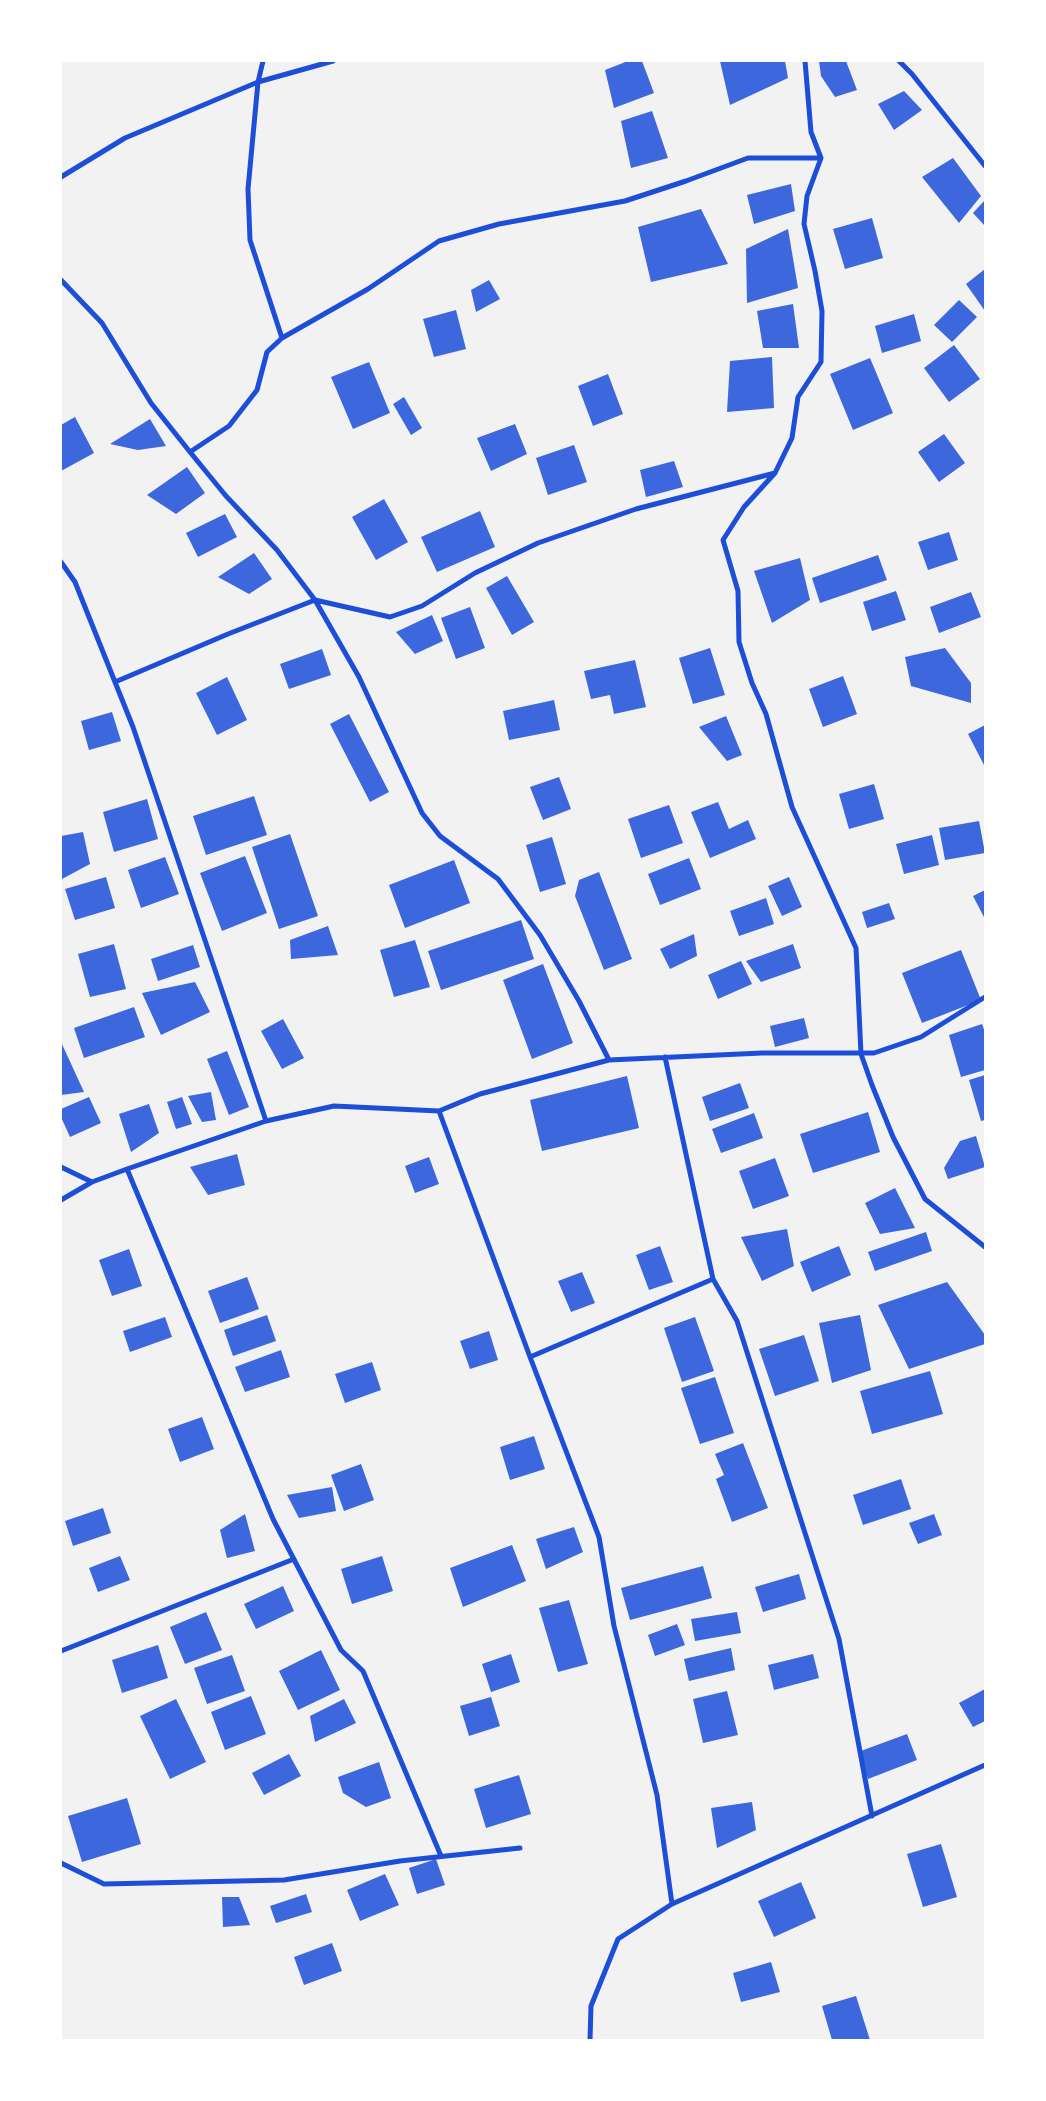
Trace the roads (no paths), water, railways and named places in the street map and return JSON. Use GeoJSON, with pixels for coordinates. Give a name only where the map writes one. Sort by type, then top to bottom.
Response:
{"type":"FeatureCollection","features":[{"type":"Feature","properties":{"kind":"street"},"geometry":{"type":"LineString","coordinates":[[263,61],[258,82],[248,189],[250,240],[282,338]]}},
{"type":"Feature","properties":{"kind":"street"},"geometry":{"type":"LineString","coordinates":[[61,177],[125,138],[258,82],[333,61]]}},
{"type":"Feature","properties":{"kind":"street"},"geometry":{"type":"LineString","coordinates":[[805,61],[811,132],[821,158],[807,196],[804,224],[822,311],[821,362],[798,397],[792,438],[775,473],[744,508],[723,540],[738,590],[738,642],[752,683],[766,714],[792,807],[856,948],[861,1054],[893,1138],[925,1199],[985,1247]]}},
{"type":"Feature","properties":{"kind":"street"},"geometry":{"type":"LineString","coordinates":[[898,61],[912,74],[985,166]]}},
{"type":"Feature","properties":{"kind":"street"},"geometry":{"type":"LineString","coordinates":[[190,452],[229,426],[257,390],[267,352],[282,338],[368,289],[439,241],[499,224],[625,201],[748,158],[821,158]]}},
{"type":"Feature","properties":{"kind":"street"},"geometry":{"type":"LineString","coordinates":[[61,280],[102,323],[151,403],[226,496],[277,550],[315,600],[359,677],[422,813],[440,836],[498,879],[540,935],[579,1002],[609,1060]]}},
{"type":"Feature","properties":{"kind":"street"},"geometry":{"type":"LineString","coordinates":[[115,682],[315,600],[390,617],[422,606],[475,573],[538,543],[636,509],[775,473]]}},
{"type":"Feature","properties":{"kind":"street"},"geometry":{"type":"LineString","coordinates":[[61,562],[74,582],[133,728],[266,1121]]}},
{"type":"Feature","properties":{"kind":"street"},"geometry":{"type":"LineString","coordinates":[[61,1200],[92,1182],[266,1121],[334,1106],[439,1111],[480,1094],[609,1060],[762,1053],[874,1053],[921,1037],[985,997]]}},
{"type":"Feature","properties":{"kind":"street"},"geometry":{"type":"LineString","coordinates":[[665,1057],[713,1279],[737,1320],[839,1639],[872,1816]]}},
{"type":"Feature","properties":{"kind":"street"},"geometry":{"type":"LineString","coordinates":[[439,1111],[598,1537],[614,1626],[657,1795],[672,1904]]}},
{"type":"Feature","properties":{"kind":"street"},"geometry":{"type":"LineString","coordinates":[[61,1167],[92,1182]]}},
{"type":"Feature","properties":{"kind":"street"},"geometry":{"type":"LineString","coordinates":[[127,1169],[273,1519],[341,1650],[363,1671],[441,1856]]}},
{"type":"Feature","properties":{"kind":"street"},"geometry":{"type":"LineString","coordinates":[[530,1357],[713,1279]]}},
{"type":"Feature","properties":{"kind":"street"},"geometry":{"type":"LineString","coordinates":[[61,1651],[294,1560]]}},
{"type":"Feature","properties":{"kind":"street"},"geometry":{"type":"LineString","coordinates":[[590,2040],[591,2006],[618,1940],[672,1904],[985,1765]]}},
{"type":"Feature","properties":{"kind":"street"},"geometry":{"type":"LineString","coordinates":[[61,1863],[104,1884],[284,1880],[441,1856],[520,1848]]}}]}
